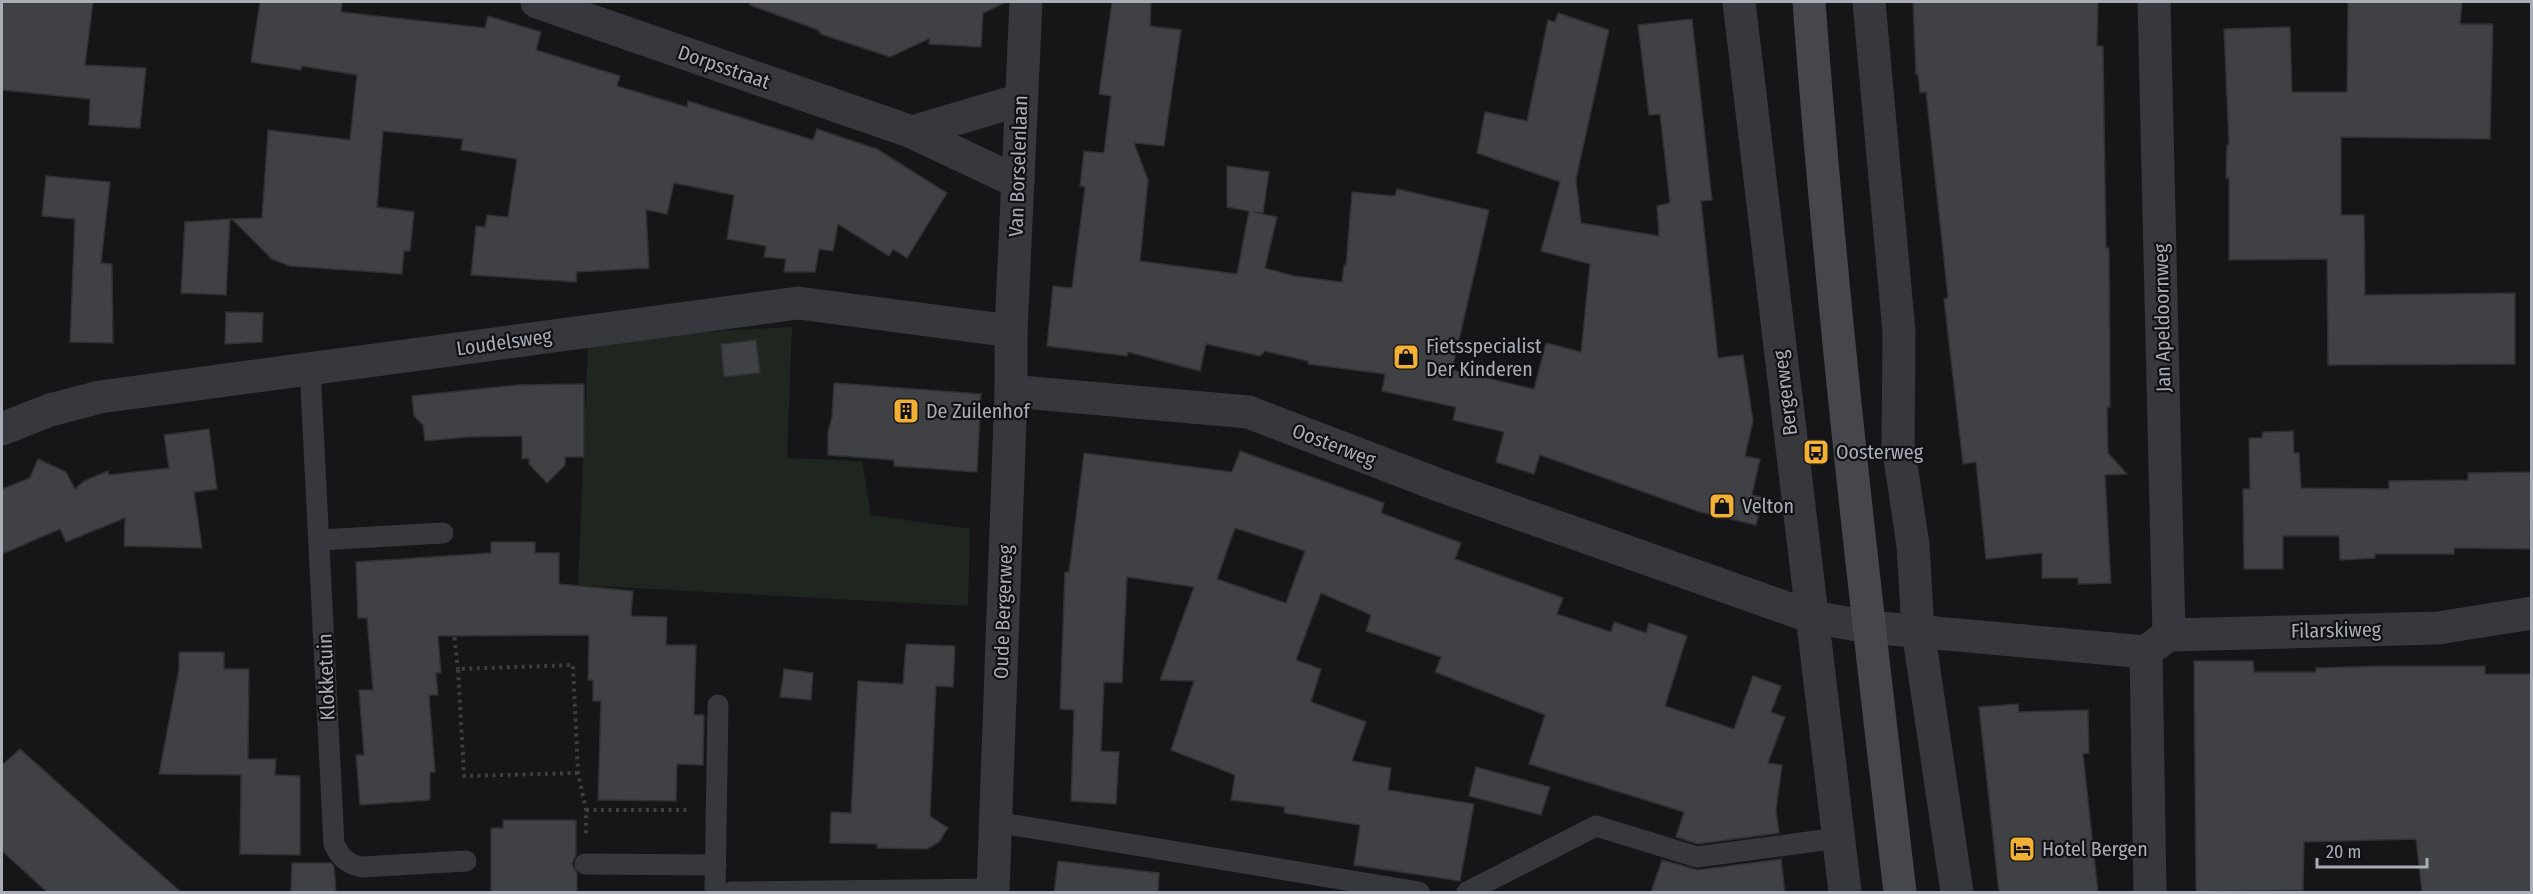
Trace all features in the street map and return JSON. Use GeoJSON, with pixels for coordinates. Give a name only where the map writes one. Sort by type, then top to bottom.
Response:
{"type":"FeatureCollection","features":[{"type":"Feature","properties":{"kind":"main road"},"geometry":{"type":"LineString","coordinates":[[1809,2],[1819,132],[1869,627],[1900,892]]}},
{"type":"Feature","properties":{"kind":"street","name":"Dorpsstraat"},"geometry":{"type":"LineString","coordinates":[[537,2],[912,132],[1018,182]]}},
{"type":"Feature","properties":{"kind":"street","name":"Van Borselenlaan"},"geometry":{"type":"LineString","coordinates":[[1011,331],[1026,2]]}},
{"type":"Feature","properties":{"kind":"street","name":"Bergerweg"},"geometry":{"type":"LineString","coordinates":[[1739,2],[1845,892]]}},
{"type":"Feature","properties":{"kind":"street"},"geometry":{"type":"LineString","coordinates":[[1869,2],[1899,332],[1898,445],[1913,545],[1918,630],[1957,892]]}},
{"type":"Feature","properties":{"kind":"street","name":"Jan Apeldoornweg"},"geometry":{"type":"LineString","coordinates":[[2154,2],[2158,643]]}},
{"type":"Feature","properties":{"kind":"street"},"geometry":{"type":"LineString","coordinates":[[912,132],[1020,100]]}},
{"type":"Feature","properties":{"kind":"street","name":"Loudelsweg"},"geometry":{"type":"LineString","coordinates":[[2,429],[50,410],[100,397],[798,303],[1011,331]]}},
{"type":"Feature","properties":{"kind":"street","name":"Oude Bergerweg"},"geometry":{"type":"LineString","coordinates":[[993,891],[1011,391],[1011,331]]}},
{"type":"Feature","properties":{"kind":"street","name":"Oosterweg"},"geometry":{"type":"LineString","coordinates":[[1011,391],[1248,412],[1455,491],[1812,617],[1869,627],[2158,643]]}},
{"type":"Feature","properties":{"kind":"street","name":"Filarskiweg"},"geometry":{"type":"LineString","coordinates":[[2158,643],[2438,628],[2532,613]]}},
{"type":"Feature","properties":{"kind":"street"},"geometry":{"type":"LineString","coordinates":[[2150,892],[2158,643]]}},
{"type":"Feature","properties":{"kind":"lane","name":"Klokketuin"},"geometry":{"type":"LineString","coordinates":[[310,368],[334,844],[340,856],[350,864],[362,867],[466,861]]}},
{"type":"Feature","properties":{"kind":"lane"},"geometry":{"type":"LineString","coordinates":[[320,540],[443,532]]}},
{"type":"Feature","properties":{"kind":"lane"},"geometry":{"type":"LineString","coordinates":[[715,892],[718,705]]}},
{"type":"Feature","properties":{"kind":"lane"},"geometry":{"type":"LineString","coordinates":[[995,822],[1419,892]]}},
{"type":"Feature","properties":{"kind":"lane"},"geometry":{"type":"LineString","coordinates":[[1467,892],[1596,826],[1697,857],[1838,838]]}},
{"type":"Feature","properties":{"kind":"lane"},"geometry":{"type":"LineString","coordinates":[[585,864],[716,865]]}},
{"type":"Feature","properties":{"kind":"lane"},"geometry":{"type":"LineString","coordinates":[[732,892],[993,891]]}},
{"type":"Feature","properties":{"kind":"path"},"geometry":{"type":"LineString","coordinates":[[443,532],[458,669],[464,776],[578,773]]}},
{"type":"Feature","properties":{"kind":"path"},"geometry":{"type":"LineString","coordinates":[[458,669],[573,665],[578,773],[586,810],[585,864]]}},
{"type":"Feature","properties":{"kind":"path"},"geometry":{"type":"LineString","coordinates":[[586,810],[717,810]]}},
{"type":"Feature","properties":{"kind":"shaded area"},"geometry":{"type":"Polygon","coordinates":[[[792,327],[787,458],[862,461],[871,515],[970,529],[968,606],[578,585],[588,344],[687,333],[792,327]]]}},
{"type":"Feature","properties":{"kind":"building"},"geometry":{"type":"Polygon","coordinates":[[[2,2],[93,2],[85,65],[146,68],[140,128],[89,125],[90,99],[2,90],[2,2]]]}},
{"type":"Feature","properties":{"kind":"building"},"geometry":{"type":"Polygon","coordinates":[[[260,2],[342,2],[341,12],[485,28],[488,16],[541,32],[536,50],[620,76],[617,86],[687,107],[688,101],[813,140],[817,129],[877,149],[947,193],[907,258],[893,249],[889,256],[838,224],[833,251],[819,249],[815,272],[784,272],[786,259],[764,257],[766,246],[727,239],[734,195],[674,183],[667,214],[646,210],[649,268],[577,272],[576,282],[471,275],[476,226],[485,227],[487,215],[508,217],[517,159],[461,150],[463,139],[383,131],[377,207],[414,212],[410,251],[404,251],[402,274],[290,266],[272,259],[232,219],[262,218],[268,130],[350,140],[357,75],[302,66],[301,70],[251,62],[260,2]]]}},
{"type":"Feature","properties":{"kind":"building"},"geometry":{"type":"Polygon","coordinates":[[[750,2],[1007,2],[983,13],[981,47],[929,44],[930,38],[890,57],[821,34],[818,30],[750,5],[750,2]]]}},
{"type":"Feature","properties":{"kind":"building"},"geometry":{"type":"Polygon","coordinates":[[[1112,2],[1151,2],[1150,26],[1181,30],[1164,146],[1134,143],[1148,180],[1140,261],[1237,274],[1249,211],[1227,207],[1227,166],[1269,172],[1263,213],[1254,212],[1277,217],[1265,268],[1294,276],[1342,282],[1344,265],[1346,266],[1352,192],[1395,196],[1397,189],[1489,210],[1452,370],[1534,389],[1546,343],[1581,352],[1590,264],[1541,251],[1560,182],[1477,153],[1485,112],[1527,121],[1548,20],[1555,22],[1558,13],[1609,30],[1576,179],[1581,223],[1659,236],[1657,206],[1670,203],[1660,114],[1649,115],[1638,25],[1692,19],[1712,200],[1701,201],[1718,358],[1743,355],[1753,421],[1745,456],[1760,459],[1752,495],[1763,497],[1756,525],[1700,512],[1540,455],[1534,474],[1496,462],[1504,432],[1453,420],[1456,407],[1382,391],[1385,374],[1308,364],[1308,361],[1265,351],[1260,356],[1206,344],[1200,371],[1128,352],[1127,356],[1047,346],[1053,286],[1072,288],[1085,187],[1080,186],[1084,151],[1104,153],[1111,96],[1099,94],[1112,2]]]}},
{"type":"Feature","properties":{"kind":"building"},"geometry":{"type":"Polygon","coordinates":[[[1913,2],[2098,2],[2097,46],[2103,46],[2106,248],[2109,248],[2108,453],[2127,474],[2105,475],[2111,583],[2078,584],[2078,578],[2042,578],[2042,553],[1986,559],[1976,462],[1963,464],[1944,299],[1948,298],[1926,92],[1920,93],[1918,74],[1916,74],[1913,2]]]}},
{"type":"Feature","properties":{"kind":"building"},"geometry":{"type":"Polygon","coordinates":[[[2348,2],[2462,2],[2460,24],[2493,24],[2490,139],[2341,137],[2341,215],[2364,215],[2365,295],[2515,293],[2515,364],[2328,365],[2327,259],[2229,260],[2229,178],[2226,178],[2227,145],[2229,145],[2224,29],[2290,27],[2292,92],[2347,92],[2348,2]]]}},
{"type":"Feature","properties":{"kind":"building"},"geometry":{"type":"Polygon","coordinates":[[[46,176],[110,182],[101,263],[112,264],[113,343],[70,342],[75,219],[42,216],[46,176]]]}},
{"type":"Feature","properties":{"kind":"building"},"geometry":{"type":"Polygon","coordinates":[[[230,219],[226,295],[181,293],[185,222],[230,219]]]}},
{"type":"Feature","properties":{"kind":"building"},"geometry":{"type":"Polygon","coordinates":[[[226,312],[263,313],[262,342],[225,344],[226,312]]]}},
{"type":"Feature","properties":{"kind":"building"},"geometry":{"type":"Polygon","coordinates":[[[756,340],[760,373],[724,377],[721,344],[756,340]]]}},
{"type":"Feature","properties":{"kind":"building","name":"De Zuilenhof"},"geometry":{"type":"Polygon","coordinates":[[[834,383],[981,394],[977,472],[894,466],[894,460],[828,455],[828,432],[832,417],[834,383]]]}},
{"type":"Feature","properties":{"kind":"building"},"geometry":{"type":"Polygon","coordinates":[[[584,384],[584,457],[565,457],[565,465],[547,483],[529,464],[529,458],[522,459],[522,436],[425,441],[423,425],[414,416],[412,396],[517,385],[584,384]]]}},
{"type":"Feature","properties":{"kind":"building"},"geometry":{"type":"Polygon","coordinates":[[[209,429],[217,489],[194,492],[202,548],[124,546],[125,518],[66,542],[60,529],[2,554],[2,489],[30,478],[38,459],[66,472],[75,489],[84,481],[108,471],[109,475],[169,468],[164,435],[209,429]]]}},
{"type":"Feature","properties":{"kind":"building"},"geometry":{"type":"Polygon","coordinates":[[[2293,431],[2294,453],[2299,453],[2301,488],[2389,489],[2389,481],[2468,480],[2468,473],[2532,472],[2530,549],[2454,548],[2454,554],[2375,554],[2375,558],[2340,560],[2339,536],[2283,536],[2283,569],[2244,569],[2243,489],[2250,489],[2249,438],[2262,438],[2263,432],[2293,431]]]}},
{"type":"Feature","properties":{"kind":"building"},"geometry":{"type":"Polygon","coordinates":[[[1240,451],[1384,503],[1381,513],[1461,543],[1455,559],[1563,598],[1557,614],[1611,632],[1614,622],[1646,633],[1649,623],[1687,636],[1665,706],[1734,729],[1753,676],[1781,686],[1771,712],[1785,717],[1768,763],[1782,765],[1776,810],[1779,833],[1698,844],[1676,837],[1684,812],[1529,764],[1545,715],[1435,672],[1441,657],[1366,631],[1371,615],[1321,593],[1296,660],[1321,669],[1311,702],[1366,722],[1352,761],[1391,768],[1388,790],[1474,804],[1460,881],[1354,865],[1360,825],[1284,813],[1285,807],[1231,800],[1235,775],[1171,750],[1194,681],[1160,680],[1194,587],[1127,577],[1122,683],[1104,682],[1101,751],[1119,752],[1116,804],[1071,801],[1074,710],[1060,709],[1065,572],[1069,572],[1084,453],[1232,472],[1240,451]],[[1235,528],[1217,579],[1286,603],[1305,551],[1235,528]]]}},
{"type":"Feature","properties":{"kind":"building"},"geometry":{"type":"Polygon","coordinates":[[[491,542],[535,542],[535,553],[559,553],[559,584],[633,591],[631,616],[667,617],[666,645],[696,645],[694,715],[704,715],[703,765],[677,764],[676,801],[598,800],[601,701],[593,701],[593,680],[588,680],[589,635],[438,636],[441,673],[436,673],[438,695],[429,695],[435,772],[430,772],[430,800],[360,805],[356,755],[364,755],[359,690],[373,690],[367,618],[358,618],[356,562],[491,553],[491,542]]]}},
{"type":"Feature","properties":{"kind":"building"},"geometry":{"type":"Polygon","coordinates":[[[906,644],[955,646],[953,687],[936,686],[930,816],[948,828],[939,842],[927,849],[877,848],[877,844],[830,843],[831,812],[851,813],[858,681],[903,684],[906,644]]]}},
{"type":"Feature","properties":{"kind":"building"},"geometry":{"type":"Polygon","coordinates":[[[179,652],[224,652],[224,669],[249,669],[248,759],[276,759],[275,775],[300,776],[300,855],[240,854],[241,775],[159,774],[179,669],[179,652]]]}},
{"type":"Feature","properties":{"kind":"building"},"geometry":{"type":"Polygon","coordinates":[[[2194,661],[2253,661],[2254,672],[2316,672],[2316,668],[2384,666],[2485,666],[2485,674],[2532,674],[2532,892],[2422,892],[2416,839],[2304,842],[2303,890],[2196,892],[2194,661]]]}},
{"type":"Feature","properties":{"kind":"building"},"geometry":{"type":"Polygon","coordinates":[[[784,669],[813,673],[811,700],[780,697],[784,669]]]}},
{"type":"Feature","properties":{"kind":"building"},"geometry":{"type":"Polygon","coordinates":[[[2018,704],[2019,712],[2088,710],[2089,753],[2083,754],[2098,892],[1999,892],[1979,707],[2018,704]]]}},
{"type":"Feature","properties":{"kind":"building"},"geometry":{"type":"Polygon","coordinates":[[[20,749],[181,892],[47,892],[2,851],[2,765],[20,749]]]}},
{"type":"Feature","properties":{"kind":"building"},"geometry":{"type":"Polygon","coordinates":[[[1476,767],[1550,787],[1541,815],[1469,796],[1476,767]]]}},
{"type":"Feature","properties":{"kind":"building"},"geometry":{"type":"Polygon","coordinates":[[[503,820],[576,820],[576,855],[572,864],[577,873],[577,892],[491,892],[491,828],[503,828],[503,820]]]}},
{"type":"Feature","properties":{"kind":"building"},"geometry":{"type":"Polygon","coordinates":[[[1781,859],[1785,892],[1651,892],[1662,860],[1698,870],[1781,859]]]}},
{"type":"Feature","properties":{"kind":"building"},"geometry":{"type":"Polygon","coordinates":[[[1058,861],[1159,873],[1158,892],[1054,892],[1058,861]]]}},
{"type":"Feature","properties":{"kind":"building"},"geometry":{"type":"Polygon","coordinates":[[[292,863],[331,863],[334,866],[336,892],[291,892],[292,863]]]}},
{"type":"Feature","properties":{"kind":"place","name":"Fietsspecialist Der Kinderen"},"geometry":{"type":"Point","coordinates":[1406,357]}},
{"type":"Feature","properties":{"kind":"place","name":"De Zuilenhof"},"geometry":{"type":"Point","coordinates":[906,411]}},
{"type":"Feature","properties":{"kind":"place","name":"Oosterweg"},"geometry":{"type":"Point","coordinates":[1816,452]}},
{"type":"Feature","properties":{"kind":"place","name":"Velton"},"geometry":{"type":"Point","coordinates":[1722,506]}},
{"type":"Feature","properties":{"kind":"place","name":"Hotel Bergen"},"geometry":{"type":"Point","coordinates":[2022,849]}}]}
